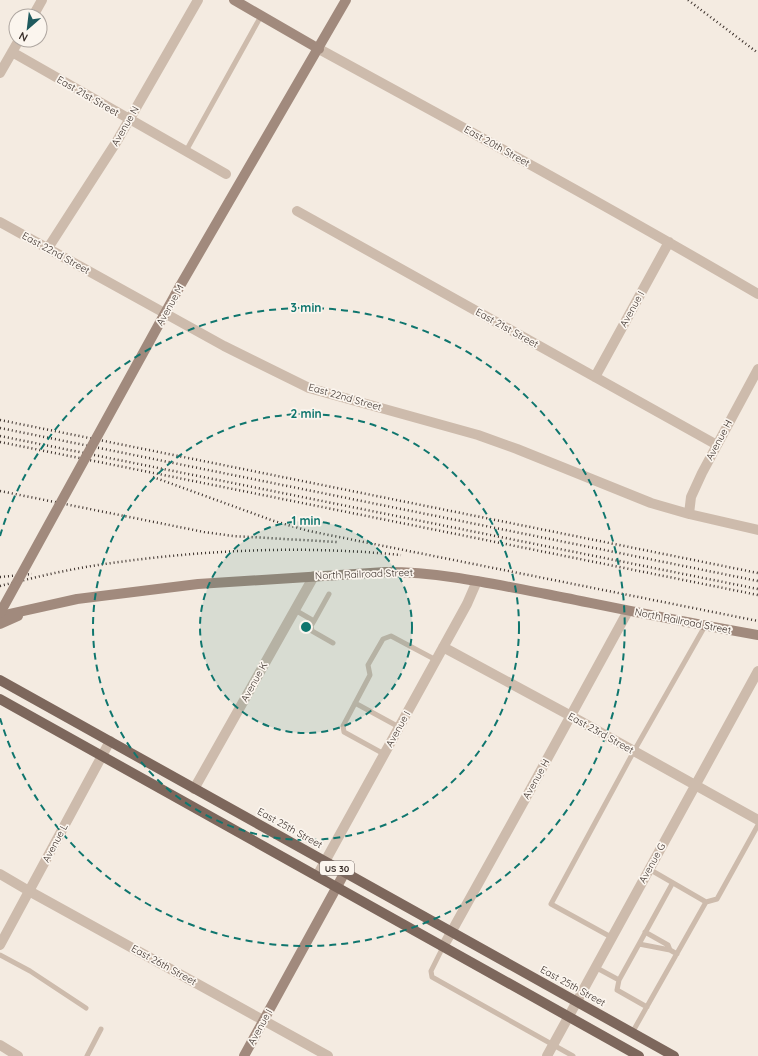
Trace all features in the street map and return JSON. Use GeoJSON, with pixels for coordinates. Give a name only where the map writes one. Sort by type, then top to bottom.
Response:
{"type":"FeatureCollection","features":[{"type":"Feature","properties":{"kind":"main road","name":"East 20th Street"},"geometry":{"type":"LineString","coordinates":[[234,0],[319,49]]}},
{"type":"Feature","properties":{"kind":"main road","name":"Avenue M"},"geometry":{"type":"LineString","coordinates":[[0,613],[180,286],[319,49],[346,0]]}},
{"type":"Feature","properties":{"kind":"main road","name":"North Railroad Street"},"geometry":{"type":"LineString","coordinates":[[38,607],[76,599],[198,584],[314,576],[414,572],[477,581],[758,636]]}},
{"type":"Feature","properties":{"kind":"main road"},"geometry":{"type":"LineString","coordinates":[[0,616],[38,607]]}},
{"type":"Feature","properties":{"kind":"main road"},"geometry":{"type":"LineString","coordinates":[[0,624],[38,607]]}},
{"type":"Feature","properties":{"kind":"main road","name":"East 25th Street"},"geometry":{"type":"LineString","coordinates":[[0,680],[674,1056]]}},
{"type":"Feature","properties":{"kind":"main road","name":"US 30"},"geometry":{"type":"LineString","coordinates":[[0,699],[639,1056]]}},
{"type":"Feature","properties":{"kind":"main road","name":"Avenue I"},"geometry":{"type":"LineString","coordinates":[[244,1056],[345,872]]}},
{"type":"Feature","properties":{"kind":"street","name":"Avenue N"},"geometry":{"type":"LineString","coordinates":[[48,248],[117,141],[128,119],[198,0]]}},
{"type":"Feature","properties":{"kind":"street"},"geometry":{"type":"LineString","coordinates":[[0,73],[14,48]]}},
{"type":"Feature","properties":{"kind":"street","name":"East 20th Street"},"geometry":{"type":"LineString","coordinates":[[319,49],[669,242],[758,294]]}},
{"type":"Feature","properties":{"kind":"street","name":"East 21st Street"},"geometry":{"type":"LineString","coordinates":[[12,52],[226,174]]}},
{"type":"Feature","properties":{"kind":"street","name":"East 21st Street"},"geometry":{"type":"LineString","coordinates":[[297,211],[717,444]]}},
{"type":"Feature","properties":{"kind":"street","name":"East 22nd Street"},"geometry":{"type":"LineString","coordinates":[[0,222],[224,346],[309,388],[478,435],[517,449],[651,503],[689,514]]}},
{"type":"Feature","properties":{"kind":"street","name":"Avenue I"},"geometry":{"type":"LineString","coordinates":[[595,377],[669,242]]}},
{"type":"Feature","properties":{"kind":"street","name":"Avenue H"},"geometry":{"type":"LineString","coordinates":[[689,514],[691,497],[717,444],[758,369]]}},
{"type":"Feature","properties":{"kind":"street"},"geometry":{"type":"LineString","coordinates":[[689,514],[758,530]]}},
{"type":"Feature","properties":{"kind":"street","name":"Avenue K"},"geometry":{"type":"LineString","coordinates":[[194,788],[314,576]]}},
{"type":"Feature","properties":{"kind":"street","name":"Avenue I"},"geometry":{"type":"LineString","coordinates":[[317,876],[467,604],[477,581]]}},
{"type":"Feature","properties":{"kind":"street","name":"Avenue H"},"geometry":{"type":"LineString","coordinates":[[443,947],[628,611]]}},
{"type":"Feature","properties":{"kind":"street","name":"East 23rd Street"},"geometry":{"type":"LineString","coordinates":[[443,647],[695,784],[758,820]]}},
{"type":"Feature","properties":{"kind":"street","name":"Avenue G"},"geometry":{"type":"LineString","coordinates":[[547,1056],[648,869],[758,671]]}},
{"type":"Feature","properties":{"kind":"street","name":"Avenue L"},"geometry":{"type":"LineString","coordinates":[[0,946],[110,741]]}},
{"type":"Feature","properties":{"kind":"street","name":"East 26th Street"},"geometry":{"type":"LineString","coordinates":[[0,874],[328,1056]]}},
{"type":"Feature","properties":{"kind":"street"},"geometry":{"type":"LineString","coordinates":[[0,1045],[18,1056]]}},
{"type":"Feature","properties":{"kind":"lane"},"geometry":{"type":"LineString","coordinates":[[186,151],[261,16]]}},
{"type":"Feature","properties":{"kind":"lane"},"geometry":{"type":"LineString","coordinates":[[329,594],[311,626],[312,631],[333,643]]}},
{"type":"Feature","properties":{"kind":"lane"},"geometry":{"type":"LineString","coordinates":[[295,610],[314,621]]}},
{"type":"Feature","properties":{"kind":"lane"},"geometry":{"type":"LineString","coordinates":[[611,937],[551,904],[634,751],[705,626]]}},
{"type":"Feature","properties":{"kind":"lane"},"geometry":{"type":"LineString","coordinates":[[384,754],[344,732],[343,726],[370,675],[368,665],[383,639],[391,636],[436,660]]}},
{"type":"Feature","properties":{"kind":"lane"},"geometry":{"type":"LineString","coordinates":[[355,703],[399,727]]}},
{"type":"Feature","properties":{"kind":"lane"},"geometry":{"type":"LineString","coordinates":[[648,869],[706,902],[717,899],[758,825]]}},
{"type":"Feature","properties":{"kind":"lane"},"geometry":{"type":"LineString","coordinates":[[647,1007],[617,990],[619,980],[672,884]]}},
{"type":"Feature","properties":{"kind":"lane"},"geometry":{"type":"LineString","coordinates":[[632,1033],[706,902]]}},
{"type":"Feature","properties":{"kind":"lane"},"geometry":{"type":"LineString","coordinates":[[646,932],[668,945],[670,950]]}},
{"type":"Feature","properties":{"kind":"lane"},"geometry":{"type":"LineString","coordinates":[[639,944],[670,950],[677,954]]}},
{"type":"Feature","properties":{"kind":"lane"},"geometry":{"type":"LineString","coordinates":[[443,947],[431,971],[432,977],[574,1056]]}},
{"type":"Feature","properties":{"kind":"lane"},"geometry":{"type":"LineString","coordinates":[[0,955],[30,971],[86,1008]]}},
{"type":"Feature","properties":{"kind":"lane"},"geometry":{"type":"LineString","coordinates":[[595,967],[619,980]]}},
{"type":"Feature","properties":{"kind":"lane"},"geometry":{"type":"LineString","coordinates":[[87,1056],[101,1029]]}},
{"type":"Feature","properties":{"kind":"railway"},"geometry":{"type":"LineString","coordinates":[[688,0],[758,53]]}},
{"type":"Feature","properties":{"kind":"railway"},"geometry":{"type":"LineString","coordinates":[[0,420],[758,573]]}},
{"type":"Feature","properties":{"kind":"railway"},"geometry":{"type":"LineString","coordinates":[[0,428],[758,581]]}},
{"type":"Feature","properties":{"kind":"railway"},"geometry":{"type":"LineString","coordinates":[[0,436],[758,589]]}},
{"type":"Feature","properties":{"kind":"railway"},"geometry":{"type":"LineString","coordinates":[[0,442],[758,595]]}},
{"type":"Feature","properties":{"kind":"railway"},"geometry":{"type":"LineString","coordinates":[[153,477],[274,521],[309,531],[758,621]]}},
{"type":"Feature","properties":{"kind":"railway"},"geometry":{"type":"LineString","coordinates":[[0,491],[204,532],[233,536],[337,542]]}},
{"type":"Feature","properties":{"kind":"railway"},"geometry":{"type":"LineString","coordinates":[[0,586],[36,577],[98,565],[211,553],[325,550],[401,555]]}},
{"type":"Feature","properties":{"kind":"railway"},"geometry":{"type":"LineString","coordinates":[[0,577],[32,574]]}}]}
